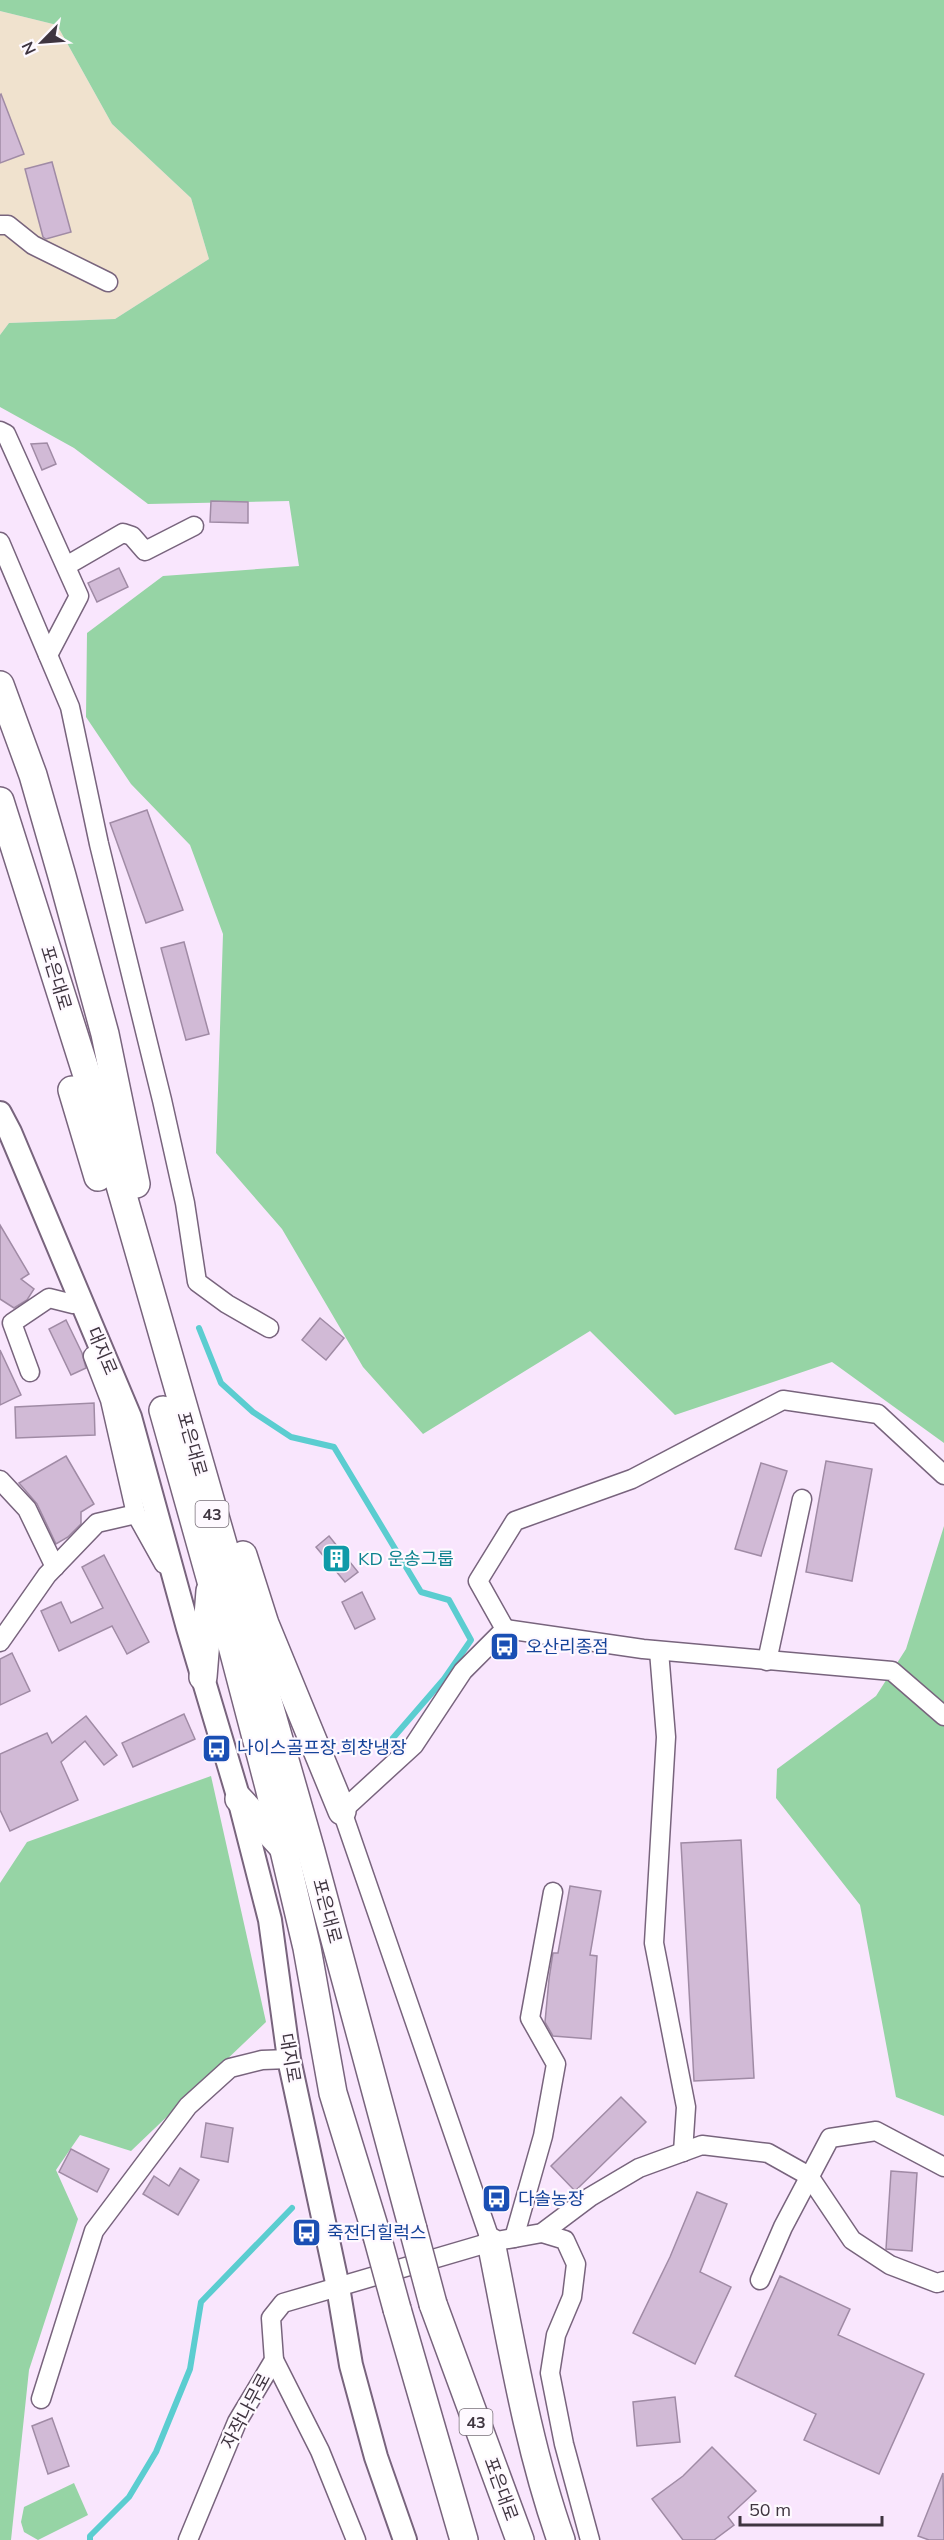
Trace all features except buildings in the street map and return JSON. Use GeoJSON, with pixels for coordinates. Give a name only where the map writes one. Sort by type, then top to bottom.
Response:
{"type":"FeatureCollection","features":[{"type":"Feature","properties":{"kind":"highway"},"geometry":{"type":"LineString","coordinates":[[0,685],[33,775],[93,989],[105,1034],[138,1192],[191,1398],[265,1624],[342,1811]]}},
{"type":"Feature","properties":{"kind":"highway","name":"포은대로"},"geometry":{"type":"LineString","coordinates":[[0,801],[103,1126],[311,1851],[433,2304],[520,2540]]}},
{"type":"Feature","properties":{"kind":"highway","name":"포은대로"},"geometry":{"type":"LineString","coordinates":[[0,849],[124,1268],[211,1581],[225,1619],[284,1848],[307,1948],[333,2093],[377,2236],[464,2540]]}},
{"type":"Feature","properties":{"kind":"highway"},"geometry":{"type":"LineString","coordinates":[[137,1249],[138,1192]]}},
{"type":"Feature","properties":{"kind":"highway"},"geometry":{"type":"LineString","coordinates":[[171,1369],[191,1398]]}},
{"type":"Feature","properties":{"kind":"highway"},"geometry":{"type":"LineString","coordinates":[[203,1677],[211,1581]]}},
{"type":"Feature","properties":{"kind":"highway"},"geometry":{"type":"LineString","coordinates":[[239,1799],[284,1848]]}},
{"type":"Feature","properties":{"kind":"highway"},"geometry":{"type":"LineString","coordinates":[[502,2240],[524,2408],[550,2509],[561,2540]]}},
{"type":"Feature","properties":{"kind":"main road","name":"대지로"},"geometry":{"type":"LineString","coordinates":[[5,1122],[130,1418],[239,1799],[270,1920],[289,2059],[338,2287],[351,2365],[376,2457],[405,2540]]}},
{"type":"Feature","properties":{"kind":"street"},"geometry":{"type":"LineString","coordinates":[[0,225],[8,225],[33,245],[108,282]]}},
{"type":"Feature","properties":{"kind":"street"},"geometry":{"type":"LineString","coordinates":[[0,431],[6,434],[80,596],[48,655]]}},
{"type":"Feature","properties":{"kind":"street"},"geometry":{"type":"LineString","coordinates":[[66,566],[123,533],[132,536],[145,551],[194,526]]}},
{"type":"Feature","properties":{"kind":"street"},"geometry":{"type":"LineString","coordinates":[[0,542],[70,707],[99,844],[162,1100],[184,1203],[197,1282],[227,1304],[269,1328]]}},
{"type":"Feature","properties":{"kind":"street","name":"대지로"},"geometry":{"type":"LineString","coordinates":[[5,1122],[110,1400],[136,1514],[174,1575]]}},
{"type":"Feature","properties":{"kind":"street"},"geometry":{"type":"LineString","coordinates":[[30,1372],[6,1318],[50,1298],[73,1304]]}},
{"type":"Feature","properties":{"kind":"street"},"geometry":{"type":"LineString","coordinates":[[505,1629],[478,1581],[515,1521],[632,1479],[783,1400],[878,1414],[944,1475]]}},
{"type":"Feature","properties":{"kind":"street"},"geometry":{"type":"LineString","coordinates":[[0,1480],[27,1509],[55,1567]]}},
{"type":"Feature","properties":{"kind":"street"},"geometry":{"type":"LineString","coordinates":[[767,1661],[802,1499]]}},
{"type":"Feature","properties":{"kind":"street"},"geometry":{"type":"LineString","coordinates":[[0,1642],[55,1567],[97,1523],[136,1514]]}},
{"type":"Feature","properties":{"kind":"street"},"geometry":{"type":"LineString","coordinates":[[502,2240],[342,1811],[414,1745],[463,1671],[505,1629]]}},
{"type":"Feature","properties":{"kind":"street"},"geometry":{"type":"LineString","coordinates":[[505,1629],[659,1651],[892,1671],[944,1716]]}},
{"type":"Feature","properties":{"kind":"street"},"geometry":{"type":"LineString","coordinates":[[659,1651],[666,1737],[654,1942],[686,2107],[683,2152]]}},
{"type":"Feature","properties":{"kind":"street"},"geometry":{"type":"LineString","coordinates":[[502,2240],[543,2136],[556,2064],[530,2018],[553,1892]]}},
{"type":"Feature","properties":{"kind":"street"},"geometry":{"type":"LineString","coordinates":[[41,2399],[94,2231],[188,2106],[230,2068],[262,2060],[289,2059]]}},
{"type":"Feature","properties":{"kind":"street"},"geometry":{"type":"LineString","coordinates":[[759,2280],[830,2138],[876,2131],[944,2167]]}},
{"type":"Feature","properties":{"kind":"street"},"geometry":{"type":"LineString","coordinates":[[542,2233],[590,2197],[639,2168],[702,2145],[768,2153],[809,2176],[852,2240],[890,2265],[937,2283],[944,2282]]}},
{"type":"Feature","properties":{"kind":"street"},"geometry":{"type":"LineString","coordinates":[[542,2233],[565,2240],[576,2264],[572,2297],[556,2335],[550,2373],[564,2444],[590,2540]]}},
{"type":"Feature","properties":{"kind":"street","name":"자작나무로"},"geometry":{"type":"LineString","coordinates":[[188,2540],[237,2422],[274,2360],[271,2318],[284,2303],[502,2240],[542,2233]]}},
{"type":"Feature","properties":{"kind":"street"},"geometry":{"type":"LineString","coordinates":[[274,2360],[320,2451],[356,2540]]}},
{"type":"Feature","properties":{"kind":"shaded area"},"geometry":{"type":"Polygon","coordinates":[[[0,11],[57,25],[112,124],[191,198],[209,259],[115,319],[9,323],[0,335],[0,11]]]}},
{"type":"Feature","properties":{"kind":"green space"},"geometry":{"type":"Polygon","coordinates":[[[0,0],[944,0],[944,1443],[832,1362],[675,1415],[590,1331],[423,1434],[363,1367],[282,1229],[216,1153],[223,934],[190,845],[131,784],[86,717],[87,633],[163,576],[299,566],[289,501],[148,504],[74,448],[0,407],[0,335],[9,323],[115,319],[209,259],[191,198],[112,124],[57,25],[0,11],[0,0]]]}},
{"type":"Feature","properties":{"kind":"green space"},"geometry":{"type":"Polygon","coordinates":[[[944,1526],[944,2116],[896,2097],[860,1905],[776,1798],[777,1769],[876,1696],[906,1649],[944,1526]]]}},
{"type":"Feature","properties":{"kind":"green space"},"geometry":{"type":"Polygon","coordinates":[[[211,1776],[266,2022],[131,2151],[80,2135],[56,2170],[78,2219],[29,2370],[11,2540],[0,2540],[0,1883],[27,1842],[211,1776]]]}},
{"type":"Feature","properties":{"kind":"green space"},"geometry":{"type":"Polygon","coordinates":[[[74,2483],[88,2515],[38,2540],[24,2532],[21,2522],[24,2507],[74,2483]]]}},
{"type":"Feature","properties":{"kind":"waterway"},"geometry":{"type":"LineString","coordinates":[[199,1328],[221,1383],[253,1412],[291,1437],[334,1447],[421,1592],[449,1600],[471,1640],[444,1679],[380,1753]]}},
{"type":"Feature","properties":{"kind":"waterway"},"geometry":{"type":"LineString","coordinates":[[90,2540],[90,2536],[129,2497],[156,2452],[190,2369],[201,2302],[292,2208]]}},
{"type":"Feature","properties":{"kind":"place","name":"KD 운송그룹"},"geometry":{"type":"Point","coordinates":[337,1559]}},
{"type":"Feature","properties":{"kind":"place","name":"오산리종점"},"geometry":{"type":"Point","coordinates":[505,1647]}},
{"type":"Feature","properties":{"kind":"place","name":"나이스골프장.희창냉장"},"geometry":{"type":"Point","coordinates":[216,1748]}},
{"type":"Feature","properties":{"kind":"place","name":"다솔농장"},"geometry":{"type":"Point","coordinates":[497,2199]}},
{"type":"Feature","properties":{"kind":"place","name":"죽전더힐럭스"},"geometry":{"type":"Point","coordinates":[306,2233]}}]}
